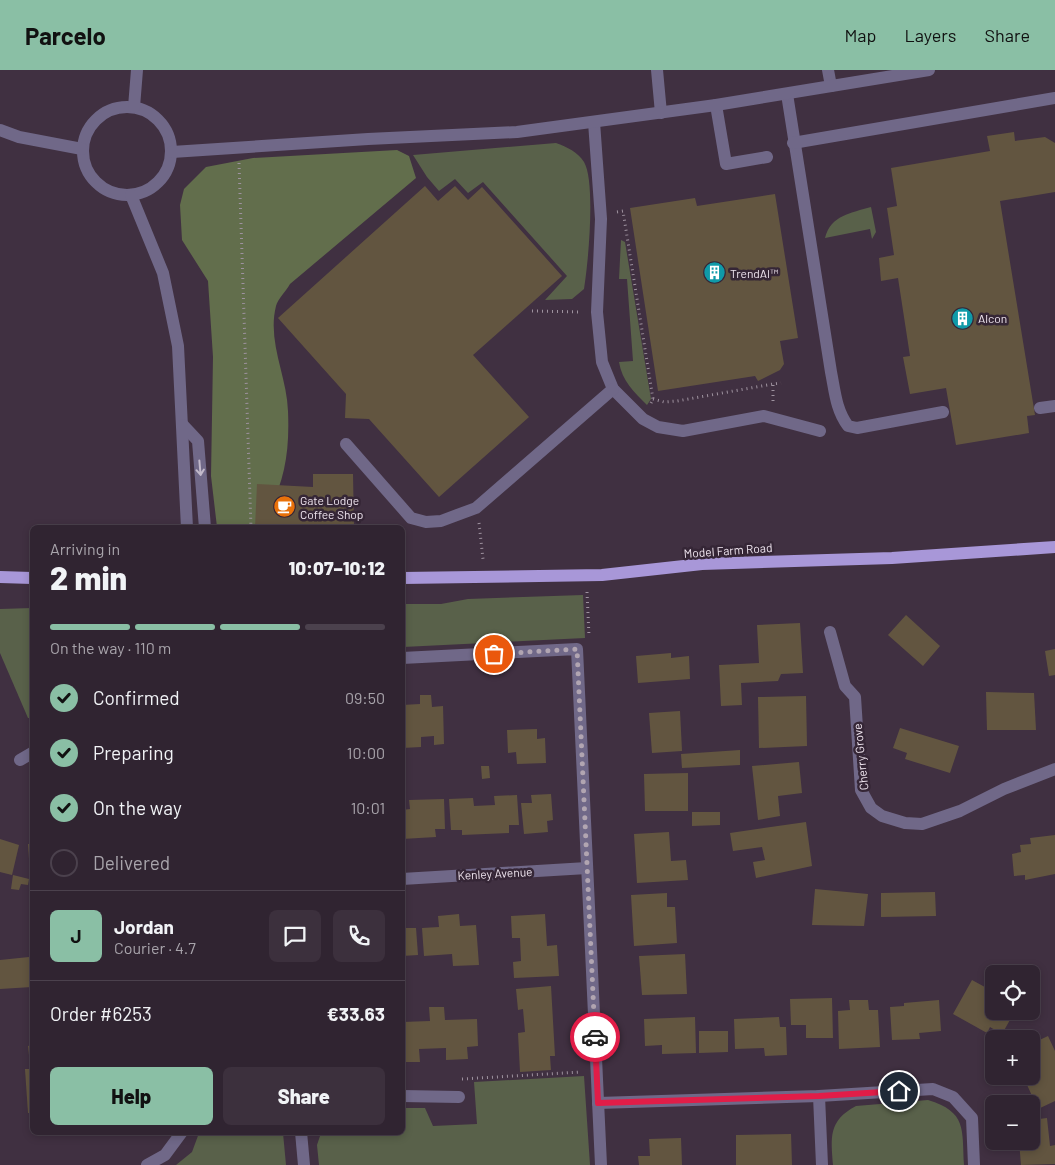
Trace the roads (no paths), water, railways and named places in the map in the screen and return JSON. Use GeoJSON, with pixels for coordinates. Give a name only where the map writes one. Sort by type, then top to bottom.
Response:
{"type":"FeatureCollection","features":[{"type":"Feature","properties":{"kind":"main road","name":"Model Farm Road"},"geometry":{"type":"LineString","coordinates":[[405,578],[586,575],[702,564],[892,558],[1055,547]]}},
{"type":"Feature","properties":{"kind":"main road"},"geometry":{"type":"LineString","coordinates":[[0,577],[30,578]]}},
{"type":"Feature","properties":{"kind":"street"},"geometry":{"type":"LineString","coordinates":[[134,107],[137,70]]}},
{"type":"Feature","properties":{"kind":"street"},"geometry":{"type":"LineString","coordinates":[[658,70],[661,113]]}},
{"type":"Feature","properties":{"kind":"street"},"geometry":{"type":"LineString","coordinates":[[828,70],[831,86]]}},
{"type":"Feature","properties":{"kind":"street"},"geometry":{"type":"LineString","coordinates":[[172,152],[517,132],[716,105],[930,70]]}},
{"type":"Feature","properties":{"kind":"street"},"geometry":{"type":"LineString","coordinates":[[786,94],[838,410],[842,419],[848,426],[857,428],[944,412]]}},
{"type":"Feature","properties":{"kind":"street"},"geometry":{"type":"LineString","coordinates":[[793,143],[1055,98]]}},
{"type":"Feature","properties":{"kind":"street"},"geometry":{"type":"LineString","coordinates":[[716,105],[726,164],[768,157]]}},
{"type":"Feature","properties":{"kind":"street"},"geometry":{"type":"LineString","coordinates":[[134,107],[154,116],[164,126],[170,138],[172,152],[169,165],[155,186],[131,195],[116,194],[97,182],[84,164],[82,149],[85,136],[92,124],[102,114],[114,108],[134,107]]}},
{"type":"Feature","properties":{"kind":"street"},"geometry":{"type":"LineString","coordinates":[[594,122],[601,215],[597,312],[602,362],[613,390],[643,419],[658,427],[683,431],[754,416],[820,431]]}},
{"type":"Feature","properties":{"kind":"street"},"geometry":{"type":"LineString","coordinates":[[0,130],[19,137],[82,149]]}},
{"type":"Feature","properties":{"kind":"street"},"geometry":{"type":"LineString","coordinates":[[131,195],[163,273],[172,310],[178,346],[187,525]]}},
{"type":"Feature","properties":{"kind":"street"},"geometry":{"type":"LineString","coordinates":[[346,444],[411,518],[426,522],[442,521],[476,508],[613,390]]}},
{"type":"Feature","properties":{"kind":"street"},"geometry":{"type":"LineString","coordinates":[[1040,408],[1055,406]]}},
{"type":"Feature","properties":{"kind":"street"},"geometry":{"type":"LineString","coordinates":[[183,425],[198,441],[205,525]]}},
{"type":"Feature","properties":{"kind":"street","name":"Cherry Grove"},"geometry":{"type":"LineString","coordinates":[[830,632],[845,686],[856,697],[861,790],[871,808],[882,816],[905,823],[922,824],[960,811],[1012,785],[1055,768]]}},
{"type":"Feature","properties":{"kind":"street"},"geometry":{"type":"LineString","coordinates":[[405,658],[577,649],[601,1165]]}},
{"type":"Feature","properties":{"kind":"street"},"geometry":{"type":"LineString","coordinates":[[20,760],[30,754]]}},
{"type":"Feature","properties":{"kind":"street","name":"Kenley Avenue"},"geometry":{"type":"LineString","coordinates":[[405,879],[587,868]]}},
{"type":"Feature","properties":{"kind":"street"},"geometry":{"type":"LineString","coordinates":[[598,1103],[819,1096],[933,1089],[953,1097],[972,1118],[974,1165]]}},
{"type":"Feature","properties":{"kind":"street"},"geometry":{"type":"LineString","coordinates":[[405,1096],[459,1097]]}},
{"type":"Feature","properties":{"kind":"street"},"geometry":{"type":"LineString","coordinates":[[819,1096],[822,1165]]}},
{"type":"Feature","properties":{"kind":"street"},"geometry":{"type":"LineString","coordinates":[[147,1165],[165,1155],[180,1135]]}},
{"type":"Feature","properties":{"kind":"street"},"geometry":{"type":"LineString","coordinates":[[301,1135],[304,1165]]}},
{"type":"Feature","properties":{"kind":"place","name":"TrendAI™"},"geometry":{"type":"Point","coordinates":[714,273]}},
{"type":"Feature","properties":{"kind":"place","name":"Alcon"},"geometry":{"type":"Point","coordinates":[962,318]}},
{"type":"Feature","properties":{"kind":"place","name":"Gate Lodge Coffee Shop"},"geometry":{"type":"Point","coordinates":[284,507]}}]}
